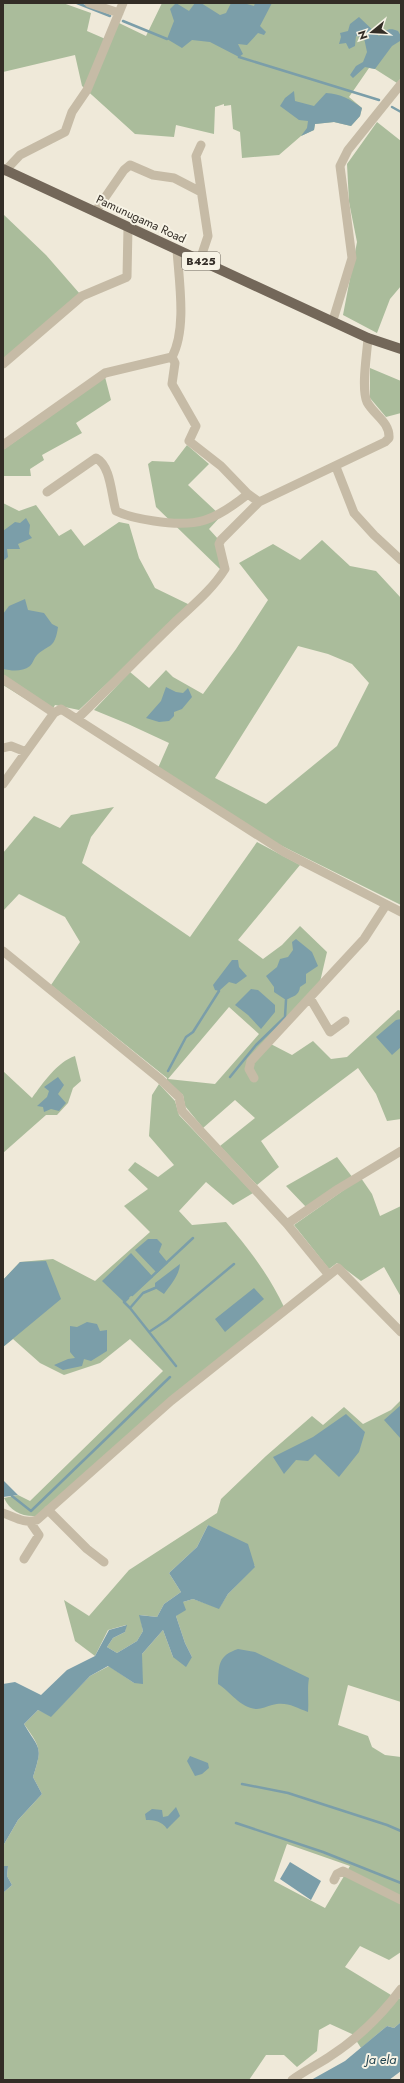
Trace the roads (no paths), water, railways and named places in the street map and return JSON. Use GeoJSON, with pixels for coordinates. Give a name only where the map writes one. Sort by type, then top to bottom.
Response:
{"type":"FeatureCollection","features":[{"type":"Feature","properties":{"kind":"main road","name":"Pamunugama Road"},"geometry":{"type":"LineString","coordinates":[[4,170],[333,320],[368,338],[401,349]]}},
{"type":"Feature","properties":{"kind":"street"},"geometry":{"type":"LineString","coordinates":[[89,3],[119,13]]}},
{"type":"Feature","properties":{"kind":"street"},"geometry":{"type":"LineString","coordinates":[[4,170],[20,155],[65,132],[72,112],[87,90],[123,3]]}},
{"type":"Feature","properties":{"kind":"street"},"geometry":{"type":"LineString","coordinates":[[333,320],[352,258],[340,166],[348,150],[401,84]]}},
{"type":"Feature","properties":{"kind":"street"},"geometry":{"type":"LineString","coordinates":[[200,260],[208,236],[196,156],[202,145]]}},
{"type":"Feature","properties":{"kind":"street"},"geometry":{"type":"LineString","coordinates":[[95,212],[124,170],[130,165],[154,175],[174,178],[201,192]]}},
{"type":"Feature","properties":{"kind":"street"},"geometry":{"type":"LineString","coordinates":[[3,364],[82,296],[127,277],[128,227]]}},
{"type":"Feature","properties":{"kind":"street"},"geometry":{"type":"LineString","coordinates":[[3,445],[105,373],[172,357],[179,345],[180,306],[177,250]]}},
{"type":"Feature","properties":{"kind":"street"},"geometry":{"type":"LineString","coordinates":[[78,718],[175,622],[195,605],[220,577],[225,570],[219,544],[221,540],[259,502],[336,467],[385,442],[389,438],[390,432],[386,425],[367,401],[365,385],[368,338]]}},
{"type":"Feature","properties":{"kind":"street"},"geometry":{"type":"LineString","coordinates":[[172,357],[175,363],[172,384],[196,426],[189,441],[221,466],[248,494],[259,502]]}},
{"type":"Feature","properties":{"kind":"street"},"geometry":{"type":"LineString","coordinates":[[47,492],[96,458],[103,462],[109,473],[109,486],[116,511],[128,517],[169,523],[192,524],[208,520],[229,509],[248,494]]}},
{"type":"Feature","properties":{"kind":"street"},"geometry":{"type":"LineString","coordinates":[[336,467],[354,513],[374,535],[401,560]]}},
{"type":"Feature","properties":{"kind":"street"},"geometry":{"type":"LineString","coordinates":[[3,679],[54,713]]}},
{"type":"Feature","properties":{"kind":"street"},"geometry":{"type":"LineString","coordinates":[[3,784],[54,713],[61,709],[78,718],[107,739],[284,852],[401,912]]}},
{"type":"Feature","properties":{"kind":"street"},"geometry":{"type":"LineString","coordinates":[[3,748],[11,746],[26,752]]}},
{"type":"Feature","properties":{"kind":"street"},"geometry":{"type":"LineString","coordinates":[[254,1078],[249,1069],[251,1061],[364,939],[386,904]]}},
{"type":"Feature","properties":{"kind":"street"},"geometry":{"type":"LineString","coordinates":[[3,951],[160,1079],[179,1097],[182,1111],[287,1224],[328,1274]]}},
{"type":"Feature","properties":{"kind":"street"},"geometry":{"type":"LineString","coordinates":[[310,998],[330,1032],[345,1022]]}},
{"type":"Feature","properties":{"kind":"street"},"geometry":{"type":"LineString","coordinates":[[287,1224],[338,1189],[401,1151]]}},
{"type":"Feature","properties":{"kind":"street"},"geometry":{"type":"LineString","coordinates":[[3,1513],[30,1522],[37,1520],[171,1401],[322,1282],[328,1274],[338,1268],[401,1332]]}},
{"type":"Feature","properties":{"kind":"street"},"geometry":{"type":"LineString","coordinates":[[48,1510],[87,1549],[104,1562]]}},
{"type":"Feature","properties":{"kind":"street"},"geometry":{"type":"LineString","coordinates":[[24,1559],[39,1535],[30,1522]]}},
{"type":"Feature","properties":{"kind":"street"},"geometry":{"type":"LineString","coordinates":[[334,1880],[337,1874],[343,1871],[401,1900]]}},
{"type":"Feature","properties":{"kind":"street"},"geometry":{"type":"LineString","coordinates":[[292,2080],[311,2066],[329,2058],[372,2024],[401,1989]]}},
{"type":"Feature","properties":{"kind":"water"},"geometry":{"type":"Polygon","coordinates":[[[176,3],[189,11],[195,3],[201,3],[220,15],[226,13],[231,3],[254,6],[255,3],[272,3],[260,26],[266,32],[264,35],[258,33],[247,45],[238,44],[243,54],[239,57],[210,42],[192,40],[182,48],[167,39],[174,21],[170,9],[176,3]]]}},
{"type":"Feature","properties":{"kind":"water"},"geometry":{"type":"Polygon","coordinates":[[[359,17],[379,36],[390,29],[398,31],[401,36],[400,41],[392,46],[375,69],[365,67],[353,78],[350,75],[356,66],[363,62],[367,52],[364,38],[356,36],[355,46],[349,49],[346,43],[339,44],[341,37],[340,33],[348,31],[350,24],[359,17]]]}},
{"type":"Feature","properties":{"kind":"water"},"geometry":{"type":"Polygon","coordinates":[[[294,91],[295,101],[314,106],[326,93],[341,96],[362,108],[360,116],[351,126],[334,122],[315,124],[314,130],[301,136],[307,128],[308,121],[299,120],[280,106],[285,98],[294,91]]]}},
{"type":"Feature","properties":{"kind":"water"},"geometry":{"type":"Polygon","coordinates":[[[26,518],[30,525],[29,534],[32,538],[18,544],[20,549],[7,549],[8,557],[3,561],[3,531],[15,522],[20,523],[26,518]]]}},
{"type":"Feature","properties":{"kind":"water"},"geometry":{"type":"Polygon","coordinates":[[[25,599],[28,610],[44,613],[52,624],[58,627],[57,634],[53,643],[37,655],[30,666],[17,670],[3,669],[3,614],[9,606],[25,599]]]}},
{"type":"Feature","properties":{"kind":"water"},"geometry":{"type":"Polygon","coordinates":[[[166,687],[176,692],[183,693],[188,688],[192,697],[182,709],[174,712],[174,716],[169,721],[159,722],[146,718],[161,701],[166,687]]]}},
{"type":"Feature","properties":{"kind":"water"},"geometry":{"type":"Polygon","coordinates":[[[296,939],[312,952],[318,966],[306,974],[306,983],[300,987],[297,994],[286,1000],[274,992],[274,987],[266,976],[277,967],[280,959],[288,957],[293,950],[292,942],[296,939]]]}},
{"type":"Feature","properties":{"kind":"water"},"geometry":{"type":"Polygon","coordinates":[[[232,960],[238,960],[239,967],[247,976],[236,984],[229,982],[219,991],[215,990],[213,985],[232,960]]]}},
{"type":"Feature","properties":{"kind":"water"},"geometry":{"type":"Polygon","coordinates":[[[251,989],[258,990],[275,1005],[275,1012],[261,1029],[248,1015],[235,1005],[251,989]]]}},
{"type":"Feature","properties":{"kind":"water"},"geometry":{"type":"Polygon","coordinates":[[[401,1019],[401,1047],[392,1055],[376,1037],[396,1020],[401,1019]]]}},
{"type":"Feature","properties":{"kind":"water"},"geometry":{"type":"Polygon","coordinates":[[[58,1077],[64,1085],[58,1094],[66,1103],[59,1111],[51,1109],[44,1112],[43,1107],[37,1106],[47,1097],[49,1091],[44,1087],[58,1077]]]}},
{"type":"Feature","properties":{"kind":"water"},"geometry":{"type":"Polygon","coordinates":[[[148,1239],[157,1239],[162,1244],[159,1252],[168,1263],[157,1273],[135,1250],[148,1239]]]}},
{"type":"Feature","properties":{"kind":"water"},"geometry":{"type":"Polygon","coordinates":[[[131,1253],[153,1277],[124,1302],[102,1281],[131,1253]]]}},
{"type":"Feature","properties":{"kind":"water"},"geometry":{"type":"Polygon","coordinates":[[[46,1261],[61,1299],[3,1347],[3,1280],[20,1262],[46,1261]]]}},
{"type":"Feature","properties":{"kind":"water"},"geometry":{"type":"Polygon","coordinates":[[[180,1264],[176,1276],[164,1294],[155,1288],[155,1283],[180,1264]]]}},
{"type":"Feature","properties":{"kind":"water"},"geometry":{"type":"Polygon","coordinates":[[[254,1288],[264,1299],[225,1332],[215,1319],[254,1288]]]}},
{"type":"Feature","properties":{"kind":"water"},"geometry":{"type":"Polygon","coordinates":[[[87,1322],[97,1324],[100,1331],[107,1330],[107,1351],[91,1361],[84,1359],[82,1366],[63,1370],[54,1365],[68,1359],[75,1358],[70,1352],[70,1326],[77,1327],[87,1322]]]}},
{"type":"Feature","properties":{"kind":"water"},"geometry":{"type":"Polygon","coordinates":[[[401,1405],[401,1439],[384,1420],[401,1405]]]}},
{"type":"Feature","properties":{"kind":"water"},"geometry":{"type":"Polygon","coordinates":[[[346,1414],[365,1432],[359,1452],[339,1477],[315,1454],[308,1461],[296,1460],[284,1474],[273,1457],[313,1437],[346,1414]]]}},
{"type":"Feature","properties":{"kind":"water"},"geometry":{"type":"Polygon","coordinates":[[[3,1480],[18,1495],[3,1497],[3,1480]]]}},
{"type":"Feature","properties":{"kind":"water"},"geometry":{"type":"Polygon","coordinates":[[[208,1525],[248,1544],[255,1567],[228,1594],[219,1609],[193,1599],[183,1602],[186,1610],[176,1616],[185,1643],[192,1657],[186,1667],[173,1657],[163,1630],[142,1654],[143,1684],[134,1683],[108,1666],[90,1676],[51,1717],[38,1710],[24,1724],[37,1744],[39,1753],[33,1777],[42,1794],[18,1820],[3,1846],[3,1684],[15,1682],[41,1695],[67,1670],[95,1656],[109,1630],[127,1625],[125,1632],[113,1638],[107,1647],[117,1653],[137,1641],[143,1631],[139,1615],[157,1617],[164,1604],[181,1592],[169,1573],[197,1547],[208,1525]]]}},
{"type":"Feature","properties":{"kind":"water"},"geometry":{"type":"Polygon","coordinates":[[[238,1649],[255,1652],[309,1678],[308,1712],[290,1705],[282,1704],[259,1709],[251,1708],[241,1703],[218,1684],[219,1666],[223,1658],[238,1649]]]}},
{"type":"Feature","properties":{"kind":"water"},"geometry":{"type":"Polygon","coordinates":[[[190,1756],[208,1763],[209,1768],[202,1774],[195,1776],[187,1761],[190,1756]]]}},
{"type":"Feature","properties":{"kind":"water"},"geometry":{"type":"Polygon","coordinates":[[[176,1807],[180,1816],[167,1829],[163,1824],[152,1820],[146,1820],[145,1814],[152,1809],[162,1810],[163,1817],[168,1816],[176,1807]]]}},
{"type":"Feature","properties":{"kind":"water"},"geometry":{"type":"Polygon","coordinates":[[[290,1862],[321,1881],[311,1900],[280,1879],[290,1862]]]}},
{"type":"Feature","properties":{"kind":"water"},"geometry":{"type":"Polygon","coordinates":[[[3,1866],[8,1866],[7,1876],[12,1885],[3,1893],[3,1866]]]}},
{"type":"Feature","properties":{"kind":"water","name":"Ja ela"},"geometry":{"type":"Polygon","coordinates":[[[401,2022],[401,2071],[389,2080],[311,2080],[345,2061],[387,2026],[394,2028],[401,2022]]]}},
{"type":"Feature","properties":{"kind":"waterway"},"geometry":{"type":"LineString","coordinates":[[77,3],[110,16]]}},
{"type":"Feature","properties":{"kind":"waterway"},"geometry":{"type":"LineString","coordinates":[[123,21],[167,39]]}},
{"type":"Feature","properties":{"kind":"waterway"},"geometry":{"type":"LineString","coordinates":[[239,57],[379,100]]}},
{"type":"Feature","properties":{"kind":"waterway"},"geometry":{"type":"LineString","coordinates":[[392,107],[401,112]]}},
{"type":"Feature","properties":{"kind":"waterway"},"geometry":{"type":"LineString","coordinates":[[168,1071],[186,1037],[193,1032],[219,991]]}},
{"type":"Feature","properties":{"kind":"waterway"},"geometry":{"type":"LineString","coordinates":[[230,1077],[256,1045],[285,1017],[286,1000]]}},
{"type":"Feature","properties":{"kind":"waterway"},"geometry":{"type":"LineString","coordinates":[[132,1295],[193,1238]]}},
{"type":"Feature","properties":{"kind":"waterway"},"geometry":{"type":"LineString","coordinates":[[149,1332],[167,1320],[234,1264]]}},
{"type":"Feature","properties":{"kind":"waterway"},"geometry":{"type":"LineString","coordinates":[[155,1288],[143,1293],[130,1308],[176,1366]]}},
{"type":"Feature","properties":{"kind":"waterway"},"geometry":{"type":"LineString","coordinates":[[128,1298],[124,1302],[130,1308]]}},
{"type":"Feature","properties":{"kind":"waterway"},"geometry":{"type":"LineString","coordinates":[[12,1496],[31,1511],[170,1377]]}},
{"type":"Feature","properties":{"kind":"waterway"},"geometry":{"type":"LineString","coordinates":[[242,1784],[288,1793],[387,1825],[401,1831]]}},
{"type":"Feature","properties":{"kind":"waterway"},"geometry":{"type":"LineString","coordinates":[[236,1823],[323,1852],[401,1883]]}}]}
